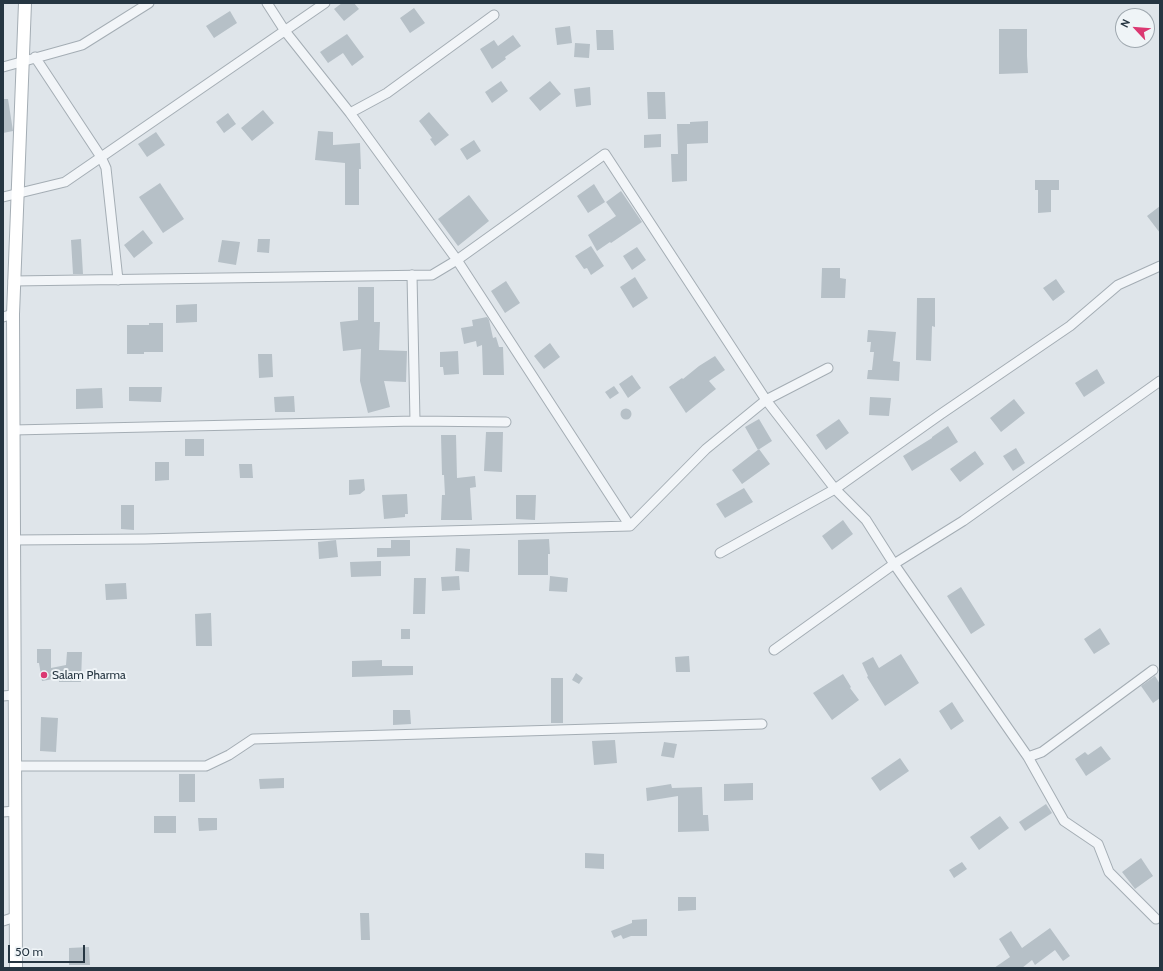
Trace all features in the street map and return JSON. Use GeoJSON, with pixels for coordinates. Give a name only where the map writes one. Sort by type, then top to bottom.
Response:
{"type":"FeatureCollection","features":[{"type":"Feature","properties":{"kind":"street"},"geometry":{"type":"LineString","coordinates":[[16,968],[15,917],[9,812],[15,766],[9,696],[13,540],[13,430],[8,315],[13,281],[25,3]]}},
{"type":"Feature","properties":{"kind":"street"},"geometry":{"type":"LineString","coordinates":[[3,67],[22,60],[82,45],[149,3]]}},
{"type":"Feature","properties":{"kind":"street"},"geometry":{"type":"LineString","coordinates":[[267,3],[285,31],[350,113],[457,260],[630,526]]}},
{"type":"Feature","properties":{"kind":"street"},"geometry":{"type":"LineString","coordinates":[[3,197],[65,182],[325,3]]}},
{"type":"Feature","properties":{"kind":"street"},"geometry":{"type":"LineString","coordinates":[[350,113],[387,93],[494,15]]}},
{"type":"Feature","properties":{"kind":"street"},"geometry":{"type":"LineString","coordinates":[[35,57],[101,157],[106,168],[118,280]]}},
{"type":"Feature","properties":{"kind":"street"},"geometry":{"type":"LineString","coordinates":[[13,281],[432,275],[457,260],[605,154],[766,400],[835,489],[866,520],[894,564],[1028,757],[1064,821],[1098,844],[1109,872],[1156,920]]}},
{"type":"Feature","properties":{"kind":"street"},"geometry":{"type":"LineString","coordinates":[[720,553],[835,489],[941,414],[1070,326],[1118,285],[1160,266]]}},
{"type":"Feature","properties":{"kind":"street"},"geometry":{"type":"LineString","coordinates":[[412,276],[415,421]]}},
{"type":"Feature","properties":{"kind":"street"},"geometry":{"type":"LineString","coordinates":[[13,540],[630,526],[706,449],[766,400],[828,368]]}},
{"type":"Feature","properties":{"kind":"street"},"geometry":{"type":"LineString","coordinates":[[774,650],[894,564],[963,521],[1160,381]]}},
{"type":"Feature","properties":{"kind":"street"},"geometry":{"type":"LineString","coordinates":[[13,430],[415,421],[506,422]]}},
{"type":"Feature","properties":{"kind":"street"},"geometry":{"type":"LineString","coordinates":[[1028,757],[1042,752],[1153,670]]}},
{"type":"Feature","properties":{"kind":"street"},"geometry":{"type":"LineString","coordinates":[[15,766],[206,766],[229,755],[253,739],[762,724]]}},
{"type":"Feature","properties":{"kind":"street"},"geometry":{"type":"LineString","coordinates":[[3,921],[15,917]]}},
{"type":"Feature","properties":{"kind":"building"},"geometry":{"type":"Polygon","coordinates":[[[342,3],[354,3],[359,9],[344,21],[334,9],[342,3]]]}},
{"type":"Feature","properties":{"kind":"building"},"geometry":{"type":"Polygon","coordinates":[[[414,8],[425,23],[410,33],[400,18],[414,8]]]}},
{"type":"Feature","properties":{"kind":"building"},"geometry":{"type":"Polygon","coordinates":[[[230,11],[237,23],[214,38],[206,26],[230,11]]]}},
{"type":"Feature","properties":{"kind":"building"},"geometry":{"type":"Polygon","coordinates":[[[570,26],[572,43],[557,45],[555,28],[570,26]]]}},
{"type":"Feature","properties":{"kind":"building"},"geometry":{"type":"Polygon","coordinates":[[[999,29],[1027,29],[1028,73],[999,74],[999,29]]]}},
{"type":"Feature","properties":{"kind":"building"},"geometry":{"type":"Polygon","coordinates":[[[596,30],[613,30],[614,50],[597,50],[596,30]]]}},
{"type":"Feature","properties":{"kind":"building"},"geometry":{"type":"Polygon","coordinates":[[[347,34],[364,57],[352,66],[343,53],[328,63],[320,52],[347,34]]]}},
{"type":"Feature","properties":{"kind":"building"},"geometry":{"type":"Polygon","coordinates":[[[513,35],[521,46],[505,57],[506,59],[492,69],[480,49],[494,40],[498,46],[513,35]]]}},
{"type":"Feature","properties":{"kind":"building"},"geometry":{"type":"Polygon","coordinates":[[[575,43],[590,44],[589,58],[574,57],[575,43]]]}},
{"type":"Feature","properties":{"kind":"building"},"geometry":{"type":"Polygon","coordinates":[[[501,81],[508,91],[492,103],[485,92],[501,81]]]}},
{"type":"Feature","properties":{"kind":"building"},"geometry":{"type":"Polygon","coordinates":[[[550,81],[561,94],[540,111],[529,98],[550,81]]]}},
{"type":"Feature","properties":{"kind":"building"},"geometry":{"type":"Polygon","coordinates":[[[590,87],[591,105],[576,107],[574,89],[590,87]]]}},
{"type":"Feature","properties":{"kind":"building"},"geometry":{"type":"Polygon","coordinates":[[[647,92],[665,92],[666,119],[648,119],[647,92]]]}},
{"type":"Feature","properties":{"kind":"building"},"geometry":{"type":"Polygon","coordinates":[[[3,99],[8,99],[13,131],[3,133],[3,99]]]}},
{"type":"Feature","properties":{"kind":"building"},"geometry":{"type":"Polygon","coordinates":[[[263,110],[274,123],[252,141],[241,128],[263,110]]]}},
{"type":"Feature","properties":{"kind":"building"},"geometry":{"type":"Polygon","coordinates":[[[429,112],[449,135],[435,146],[430,139],[432,138],[419,121],[429,112]]]}},
{"type":"Feature","properties":{"kind":"building"},"geometry":{"type":"Polygon","coordinates":[[[228,113],[236,124],[224,133],[216,122],[228,113]]]}},
{"type":"Feature","properties":{"kind":"building"},"geometry":{"type":"Polygon","coordinates":[[[708,121],[708,143],[687,144],[687,181],[672,182],[671,154],[678,154],[677,124],[690,124],[690,122],[708,121]]]}},
{"type":"Feature","properties":{"kind":"building"},"geometry":{"type":"Polygon","coordinates":[[[318,131],[333,132],[333,145],[360,143],[361,169],[359,169],[359,205],[345,205],[345,163],[315,160],[318,131]]]}},
{"type":"Feature","properties":{"kind":"building"},"geometry":{"type":"Polygon","coordinates":[[[156,132],[165,145],[147,157],[138,144],[156,132]]]}},
{"type":"Feature","properties":{"kind":"building"},"geometry":{"type":"Polygon","coordinates":[[[661,134],[661,147],[644,148],[644,135],[661,134]]]}},
{"type":"Feature","properties":{"kind":"building"},"geometry":{"type":"Polygon","coordinates":[[[474,140],[481,151],[467,160],[460,149],[474,140]]]}},
{"type":"Feature","properties":{"kind":"building"},"geometry":{"type":"Polygon","coordinates":[[[1035,180],[1059,180],[1059,190],[1051,190],[1051,212],[1038,213],[1038,190],[1035,190],[1035,180]]]}},
{"type":"Feature","properties":{"kind":"building"},"geometry":{"type":"Polygon","coordinates":[[[160,183],[184,219],[163,233],[139,197],[160,183]]]}},
{"type":"Feature","properties":{"kind":"building"},"geometry":{"type":"Polygon","coordinates":[[[594,184],[605,202],[588,213],[577,196],[594,184]]]}},
{"type":"Feature","properties":{"kind":"building"},"geometry":{"type":"Polygon","coordinates":[[[621,191],[642,222],[597,251],[588,235],[616,216],[606,202],[621,191]]]}},
{"type":"Feature","properties":{"kind":"building"},"geometry":{"type":"Polygon","coordinates":[[[469,195],[489,221],[458,246],[438,219],[469,195]]]}},
{"type":"Feature","properties":{"kind":"building"},"geometry":{"type":"Polygon","coordinates":[[[1160,206],[1160,233],[1147,216],[1160,206]]]}},
{"type":"Feature","properties":{"kind":"building"},"geometry":{"type":"Polygon","coordinates":[[[143,230],[153,243],[134,258],[124,245],[143,230]]]}},
{"type":"Feature","properties":{"kind":"building"},"geometry":{"type":"Polygon","coordinates":[[[81,239],[83,274],[73,274],[71,240],[81,239]]]}},
{"type":"Feature","properties":{"kind":"building"},"geometry":{"type":"Polygon","coordinates":[[[258,239],[270,239],[269,253],[257,252],[258,239]]]}},
{"type":"Feature","properties":{"kind":"building"},"geometry":{"type":"Polygon","coordinates":[[[222,240],[240,242],[236,265],[218,262],[222,240]]]}},
{"type":"Feature","properties":{"kind":"building"},"geometry":{"type":"Polygon","coordinates":[[[591,246],[604,266],[591,275],[587,268],[584,269],[575,256],[591,246]]]}},
{"type":"Feature","properties":{"kind":"building"},"geometry":{"type":"Polygon","coordinates":[[[637,247],[646,260],[632,270],[623,256],[637,247]]]}},
{"type":"Feature","properties":{"kind":"building"},"geometry":{"type":"Polygon","coordinates":[[[822,268],[840,268],[840,278],[846,279],[845,298],[821,298],[822,268]]]}},
{"type":"Feature","properties":{"kind":"building"},"geometry":{"type":"Polygon","coordinates":[[[635,277],[648,298],[633,308],[620,287],[635,277]]]}},
{"type":"Feature","properties":{"kind":"building"},"geometry":{"type":"Polygon","coordinates":[[[1056,279],[1065,292],[1053,301],[1043,288],[1056,279]]]}},
{"type":"Feature","properties":{"kind":"building"},"geometry":{"type":"Polygon","coordinates":[[[506,281],[520,303],[505,313],[491,291],[506,281]]]}},
{"type":"Feature","properties":{"kind":"building"},"geometry":{"type":"Polygon","coordinates":[[[358,287],[374,287],[374,322],[380,322],[379,350],[407,351],[406,382],[384,381],[390,407],[368,413],[360,381],[361,349],[343,351],[340,322],[358,320],[358,287]]]}},
{"type":"Feature","properties":{"kind":"building"},"geometry":{"type":"Polygon","coordinates":[[[917,298],[935,298],[935,327],[932,326],[931,361],[916,360],[917,298]]]}},
{"type":"Feature","properties":{"kind":"building"},"geometry":{"type":"Polygon","coordinates":[[[197,304],[197,322],[176,323],[176,305],[197,304]]]}},
{"type":"Feature","properties":{"kind":"building"},"geometry":{"type":"Polygon","coordinates":[[[487,317],[493,338],[496,337],[499,347],[503,347],[504,375],[483,375],[482,345],[477,347],[476,341],[464,344],[461,328],[473,326],[472,320],[487,317]]]}},
{"type":"Feature","properties":{"kind":"building"},"geometry":{"type":"Polygon","coordinates":[[[149,323],[163,323],[163,352],[127,354],[127,325],[149,325],[149,323]]]}},
{"type":"Feature","properties":{"kind":"building"},"geometry":{"type":"Polygon","coordinates":[[[868,330],[896,332],[893,361],[900,362],[899,381],[867,379],[868,370],[872,370],[874,352],[870,352],[871,342],[867,342],[868,330]]]}},
{"type":"Feature","properties":{"kind":"building"},"geometry":{"type":"Polygon","coordinates":[[[550,343],[560,357],[544,369],[534,356],[550,343]]]}},
{"type":"Feature","properties":{"kind":"building"},"geometry":{"type":"Polygon","coordinates":[[[458,351],[459,374],[444,375],[443,367],[440,367],[440,352],[458,351]]]}},
{"type":"Feature","properties":{"kind":"building"},"geometry":{"type":"Polygon","coordinates":[[[258,354],[272,354],[273,377],[259,378],[258,354]]]}},
{"type":"Feature","properties":{"kind":"building"},"geometry":{"type":"Polygon","coordinates":[[[715,356],[725,370],[709,381],[716,389],[686,413],[669,387],[715,356]]]}},
{"type":"Feature","properties":{"kind":"building"},"geometry":{"type":"Polygon","coordinates":[[[1097,369],[1105,383],[1084,397],[1075,383],[1097,369]]]}},
{"type":"Feature","properties":{"kind":"building"},"geometry":{"type":"Polygon","coordinates":[[[632,375],[641,388],[628,398],[619,384],[632,375]]]}},
{"type":"Feature","properties":{"kind":"building"},"geometry":{"type":"Polygon","coordinates":[[[614,386],[619,393],[610,399],[605,392],[614,386]]]}},
{"type":"Feature","properties":{"kind":"building"},"geometry":{"type":"Polygon","coordinates":[[[129,387],[162,387],[161,402],[129,401],[129,387]]]}},
{"type":"Feature","properties":{"kind":"building"},"geometry":{"type":"Polygon","coordinates":[[[102,388],[103,408],[76,409],[76,389],[102,388]]]}},
{"type":"Feature","properties":{"kind":"building"},"geometry":{"type":"Polygon","coordinates":[[[294,396],[295,412],[275,412],[274,397],[294,396]]]}},
{"type":"Feature","properties":{"kind":"building"},"geometry":{"type":"Polygon","coordinates":[[[870,397],[891,398],[889,416],[869,415],[870,397]]]}},
{"type":"Feature","properties":{"kind":"building"},"geometry":{"type":"Polygon","coordinates":[[[1014,399],[1025,413],[1001,432],[990,418],[1014,399]]]}},
{"type":"Feature","properties":{"kind":"building"},"geometry":{"type":"Polygon","coordinates":[[[626,408],[630,410],[632,414],[630,418],[626,420],[622,418],[620,414],[622,410],[626,408]]]}},
{"type":"Feature","properties":{"kind":"building"},"geometry":{"type":"Polygon","coordinates":[[[759,419],[772,441],[758,450],[745,427],[759,419]]]}},
{"type":"Feature","properties":{"kind":"building"},"geometry":{"type":"Polygon","coordinates":[[[839,419],[849,433],[826,450],[816,435],[839,419]]]}},
{"type":"Feature","properties":{"kind":"building"},"geometry":{"type":"Polygon","coordinates":[[[948,426],[958,442],[912,471],[903,456],[948,426]]]}},
{"type":"Feature","properties":{"kind":"building"},"geometry":{"type":"Polygon","coordinates":[[[486,432],[503,432],[502,472],[484,471],[486,432]]]}},
{"type":"Feature","properties":{"kind":"building"},"geometry":{"type":"Polygon","coordinates":[[[441,435],[456,435],[457,478],[475,476],[476,487],[470,488],[472,520],[441,520],[442,495],[445,495],[444,475],[442,475],[441,435]]]}},
{"type":"Feature","properties":{"kind":"building"},"geometry":{"type":"Polygon","coordinates":[[[185,439],[204,439],[204,456],[185,456],[185,439]]]}},
{"type":"Feature","properties":{"kind":"building"},"geometry":{"type":"Polygon","coordinates":[[[1016,448],[1025,463],[1013,471],[1003,456],[1016,448]]]}},
{"type":"Feature","properties":{"kind":"building"},"geometry":{"type":"Polygon","coordinates":[[[759,449],[770,464],[742,484],[732,470],[759,449]]]}},
{"type":"Feature","properties":{"kind":"building"},"geometry":{"type":"Polygon","coordinates":[[[975,451],[984,464],[960,482],[950,469],[975,451]]]}},
{"type":"Feature","properties":{"kind":"building"},"geometry":{"type":"Polygon","coordinates":[[[155,462],[169,462],[169,480],[155,481],[155,462]]]}},
{"type":"Feature","properties":{"kind":"building"},"geometry":{"type":"Polygon","coordinates":[[[239,464],[252,464],[253,478],[240,478],[239,464]]]}},
{"type":"Feature","properties":{"kind":"building"},"geometry":{"type":"Polygon","coordinates":[[[364,479],[365,490],[360,494],[349,495],[349,480],[364,479]]]}},
{"type":"Feature","properties":{"kind":"building"},"geometry":{"type":"Polygon","coordinates":[[[744,488],[753,502],[725,518],[716,504],[744,488]]]}},
{"type":"Feature","properties":{"kind":"building"},"geometry":{"type":"Polygon","coordinates":[[[407,494],[408,514],[405,514],[405,517],[384,519],[382,495],[407,494]]]}},
{"type":"Feature","properties":{"kind":"building"},"geometry":{"type":"Polygon","coordinates":[[[516,495],[536,495],[535,520],[516,519],[516,495]]]}},
{"type":"Feature","properties":{"kind":"building"},"geometry":{"type":"Polygon","coordinates":[[[121,505],[134,505],[134,530],[121,529],[121,505]]]}},
{"type":"Feature","properties":{"kind":"building"},"geometry":{"type":"Polygon","coordinates":[[[843,520],[853,534],[832,550],[822,536],[843,520]]]}},
{"type":"Feature","properties":{"kind":"building"},"geometry":{"type":"Polygon","coordinates":[[[549,539],[550,554],[548,554],[548,575],[518,575],[518,540],[549,539]]]}},
{"type":"Feature","properties":{"kind":"building"},"geometry":{"type":"Polygon","coordinates":[[[336,540],[338,557],[319,559],[318,542],[336,540]]]}},
{"type":"Feature","properties":{"kind":"building"},"geometry":{"type":"Polygon","coordinates":[[[391,540],[410,540],[410,556],[377,557],[377,548],[391,548],[391,540]]]}},
{"type":"Feature","properties":{"kind":"building"},"geometry":{"type":"Polygon","coordinates":[[[456,548],[470,549],[469,572],[455,571],[456,548]]]}},
{"type":"Feature","properties":{"kind":"building"},"geometry":{"type":"Polygon","coordinates":[[[381,561],[381,576],[351,577],[350,562],[381,561]]]}},
{"type":"Feature","properties":{"kind":"building"},"geometry":{"type":"Polygon","coordinates":[[[459,576],[460,590],[442,591],[441,577],[459,576]]]}},
{"type":"Feature","properties":{"kind":"building"},"geometry":{"type":"Polygon","coordinates":[[[550,576],[568,578],[567,592],[549,591],[550,576]]]}},
{"type":"Feature","properties":{"kind":"building"},"geometry":{"type":"Polygon","coordinates":[[[414,578],[426,578],[425,614],[413,614],[414,578]]]}},
{"type":"Feature","properties":{"kind":"building"},"geometry":{"type":"Polygon","coordinates":[[[126,583],[127,599],[106,600],[105,584],[126,583]]]}},
{"type":"Feature","properties":{"kind":"building"},"geometry":{"type":"Polygon","coordinates":[[[961,587],[985,625],[971,634],[947,596],[961,587]]]}},
{"type":"Feature","properties":{"kind":"building"},"geometry":{"type":"Polygon","coordinates":[[[211,613],[212,646],[196,646],[195,614],[211,613]]]}},
{"type":"Feature","properties":{"kind":"building"},"geometry":{"type":"Polygon","coordinates":[[[1100,628],[1110,644],[1094,654],[1084,639],[1100,628]]]}},
{"type":"Feature","properties":{"kind":"building"},"geometry":{"type":"Polygon","coordinates":[[[401,629],[410,629],[410,639],[401,639],[401,629]]]}},
{"type":"Feature","properties":{"kind":"building"},"geometry":{"type":"Polygon","coordinates":[[[37,649],[51,649],[51,668],[66,665],[67,652],[82,652],[81,682],[59,682],[59,678],[42,681],[39,663],[37,663],[37,649]]]}},
{"type":"Feature","properties":{"kind":"building"},"geometry":{"type":"Polygon","coordinates":[[[901,654],[919,683],[885,706],[867,677],[868,676],[862,663],[873,657],[879,668],[901,654]]]}},
{"type":"Feature","properties":{"kind":"building"},"geometry":{"type":"Polygon","coordinates":[[[689,656],[690,672],[676,672],[675,657],[689,656]]]}},
{"type":"Feature","properties":{"kind":"building"},"geometry":{"type":"Polygon","coordinates":[[[382,660],[382,666],[413,666],[413,675],[352,677],[352,661],[382,660]]]}},
{"type":"Feature","properties":{"kind":"building"},"geometry":{"type":"Polygon","coordinates":[[[576,673],[583,678],[579,684],[572,680],[576,673]]]}},
{"type":"Feature","properties":{"kind":"building"},"geometry":{"type":"Polygon","coordinates":[[[843,674],[851,687],[850,688],[859,700],[832,720],[813,693],[843,674]]]}},
{"type":"Feature","properties":{"kind":"building"},"geometry":{"type":"Polygon","coordinates":[[[1155,676],[1160,684],[1160,698],[1153,703],[1141,686],[1155,676]]]}},
{"type":"Feature","properties":{"kind":"building"},"geometry":{"type":"Polygon","coordinates":[[[551,678],[563,678],[563,723],[551,723],[551,678]]]}},
{"type":"Feature","properties":{"kind":"building"},"geometry":{"type":"Polygon","coordinates":[[[952,702],[964,721],[951,730],[939,711],[952,702]]]}},
{"type":"Feature","properties":{"kind":"building"},"geometry":{"type":"Polygon","coordinates":[[[393,710],[410,710],[411,724],[393,725],[393,710]]]}},
{"type":"Feature","properties":{"kind":"building"},"geometry":{"type":"Polygon","coordinates":[[[41,717],[58,718],[56,752],[40,751],[41,717]]]}},
{"type":"Feature","properties":{"kind":"building"},"geometry":{"type":"Polygon","coordinates":[[[615,740],[617,763],[594,765],[592,741],[615,740]]]}},
{"type":"Feature","properties":{"kind":"building"},"geometry":{"type":"Polygon","coordinates":[[[664,742],[677,744],[674,758],[661,756],[664,742]]]}},
{"type":"Feature","properties":{"kind":"building"},"geometry":{"type":"Polygon","coordinates":[[[1101,746],[1111,759],[1086,776],[1075,759],[1085,752],[1088,755],[1101,746]]]}},
{"type":"Feature","properties":{"kind":"building"},"geometry":{"type":"Polygon","coordinates":[[[900,758],[909,771],[880,791],[871,778],[900,758]]]}},
{"type":"Feature","properties":{"kind":"building"},"geometry":{"type":"Polygon","coordinates":[[[179,774],[195,774],[195,802],[179,802],[179,774]]]}},
{"type":"Feature","properties":{"kind":"building"},"geometry":{"type":"Polygon","coordinates":[[[284,778],[284,788],[260,789],[259,779],[284,778]]]}},
{"type":"Feature","properties":{"kind":"building"},"geometry":{"type":"Polygon","coordinates":[[[753,783],[753,800],[724,801],[724,784],[753,783]]]}},
{"type":"Feature","properties":{"kind":"building"},"geometry":{"type":"Polygon","coordinates":[[[671,784],[672,788],[702,787],[703,815],[708,815],[709,831],[678,832],[678,796],[647,801],[646,788],[671,784]]]}},
{"type":"Feature","properties":{"kind":"building"},"geometry":{"type":"Polygon","coordinates":[[[1046,804],[1052,813],[1025,831],[1019,822],[1046,804]]]}},
{"type":"Feature","properties":{"kind":"building"},"geometry":{"type":"Polygon","coordinates":[[[154,816],[176,816],[176,833],[154,833],[154,816]]]}},
{"type":"Feature","properties":{"kind":"building"},"geometry":{"type":"Polygon","coordinates":[[[1000,816],[1009,828],[979,850],[970,837],[1000,816]]]}},
{"type":"Feature","properties":{"kind":"building"},"geometry":{"type":"Polygon","coordinates":[[[198,818],[217,818],[217,830],[199,831],[198,818]]]}},
{"type":"Feature","properties":{"kind":"building"},"geometry":{"type":"Polygon","coordinates":[[[585,853],[604,854],[604,869],[585,868],[585,853]]]}},
{"type":"Feature","properties":{"kind":"building"},"geometry":{"type":"Polygon","coordinates":[[[1141,858],[1153,876],[1135,889],[1122,872],[1141,858]]]}},
{"type":"Feature","properties":{"kind":"building"},"geometry":{"type":"Polygon","coordinates":[[[962,862],[967,869],[954,878],[949,870],[962,862]]]}},
{"type":"Feature","properties":{"kind":"building"},"geometry":{"type":"Polygon","coordinates":[[[678,897],[696,897],[696,910],[678,911],[678,897]]]}},
{"type":"Feature","properties":{"kind":"building"},"geometry":{"type":"Polygon","coordinates":[[[360,913],[369,913],[370,940],[361,940],[360,913]]]}},
{"type":"Feature","properties":{"kind":"building"},"geometry":{"type":"Polygon","coordinates":[[[647,919],[647,936],[631,936],[623,939],[621,935],[614,938],[611,931],[632,923],[632,920],[647,919]]]}},
{"type":"Feature","properties":{"kind":"building"},"geometry":{"type":"Polygon","coordinates":[[[1050,928],[1070,956],[1063,961],[1055,950],[1035,965],[1032,960],[1022,968],[994,968],[1010,957],[999,939],[1011,931],[1022,948],[1050,928]]]}},
{"type":"Feature","properties":{"kind":"building"},"geometry":{"type":"Polygon","coordinates":[[[89,947],[90,965],[69,965],[69,948],[89,947]]]}},
{"type":"Feature","properties":{"kind":"place","name":"Salam Pharma"},"geometry":{"type":"Point","coordinates":[44,675]}}]}
